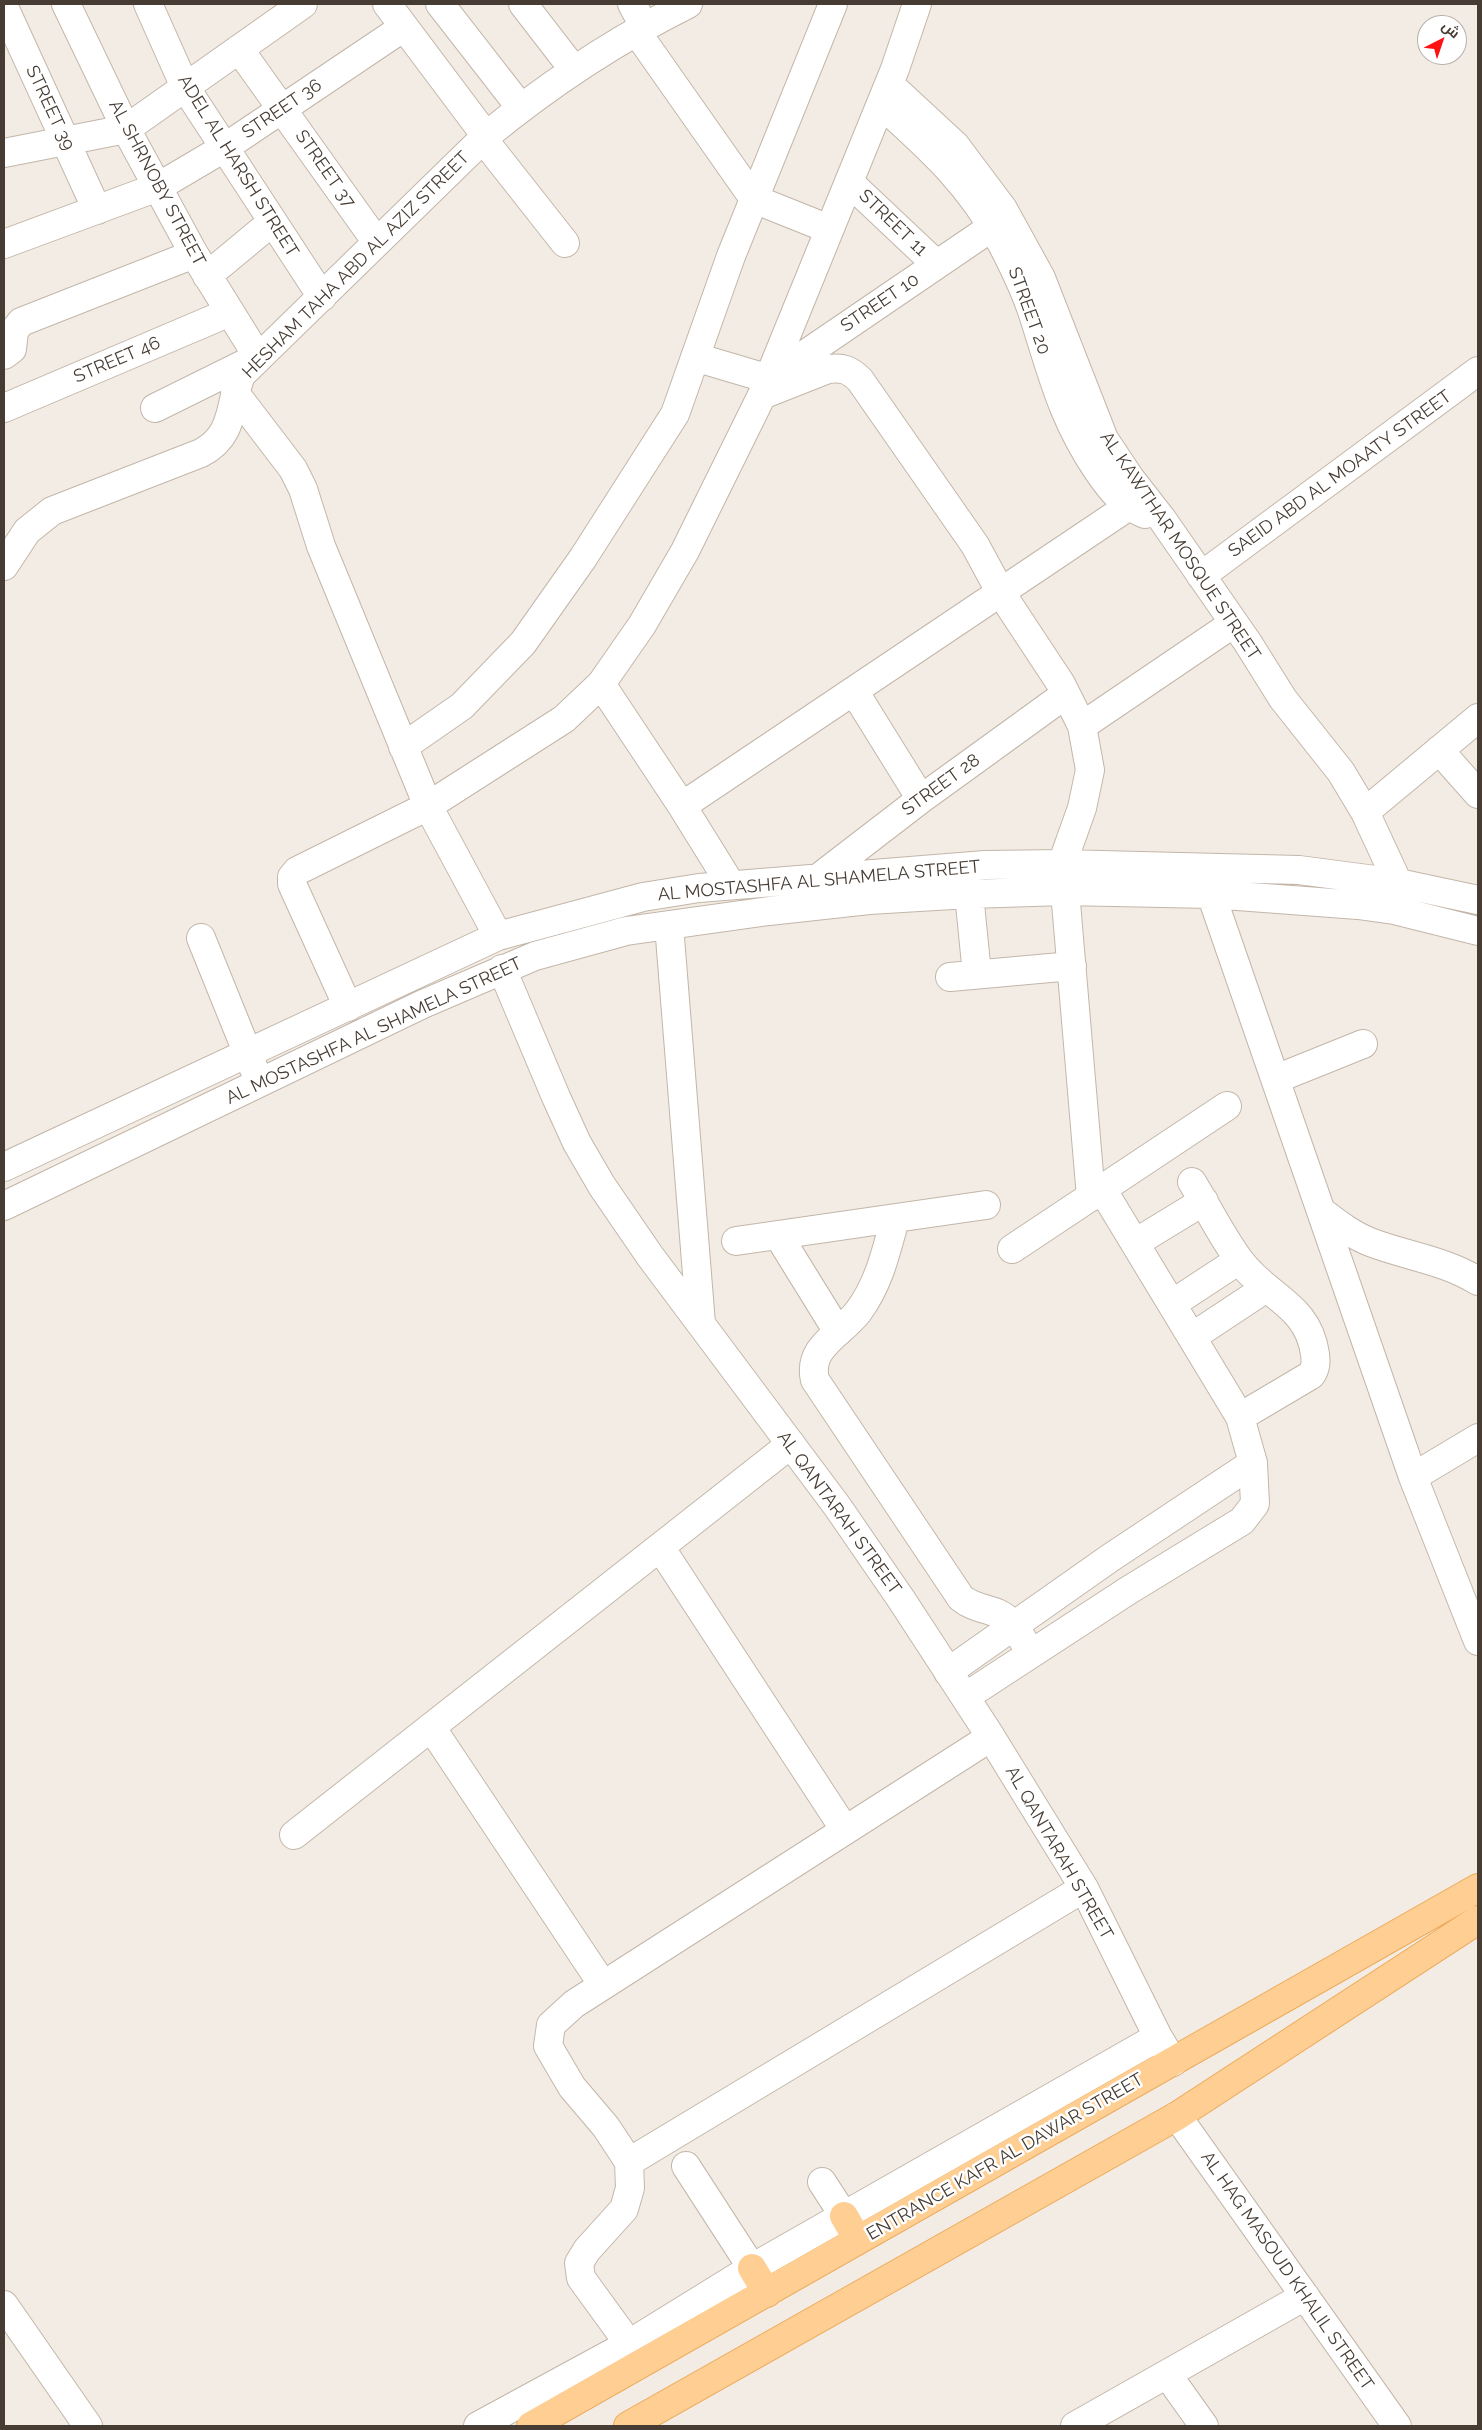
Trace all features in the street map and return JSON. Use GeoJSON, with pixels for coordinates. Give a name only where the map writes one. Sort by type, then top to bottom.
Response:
{"type":"FeatureCollection","features":[{"type":"Feature","properties":{"kind":"main road","name":"ENTRANCE KAFR AL DAWAR STREET"},"geometry":{"type":"LineString","coordinates":[[531,2426],[1478,1888]]}},
{"type":"Feature","properties":{"kind":"main road"},"geometry":{"type":"LineString","coordinates":[[628,2426],[1176,2116],[1478,1920]]}},
{"type":"Feature","properties":{"kind":"main road"},"geometry":{"type":"LineString","coordinates":[[844,2216],[858,2240]]}},
{"type":"Feature","properties":{"kind":"main road"},"geometry":{"type":"LineString","coordinates":[[752,2268],[767,2293]]}},
{"type":"Feature","properties":{"kind":"street","name":"AL SHRNOBY STREET"},"geometry":{"type":"LineString","coordinates":[[66,4],[126,129],[158,188],[201,265],[258,357]]}},
{"type":"Feature","properties":{"kind":"street","name":"ADEL AL HARSH STREET"},"geometry":{"type":"LineString","coordinates":[[148,4],[185,87],[322,297]]}},
{"type":"Feature","properties":{"kind":"street"},"geometry":{"type":"LineString","coordinates":[[387,4],[484,138],[564,243]]}},
{"type":"Feature","properties":{"kind":"street"},"geometry":{"type":"LineString","coordinates":[[440,4],[521,108]]}},
{"type":"Feature","properties":{"kind":"street"},"geometry":{"type":"LineString","coordinates":[[523,4],[574,70]]}},
{"type":"Feature","properties":{"kind":"street","name":"HESHAM TAHA ABD AL AZIZ STREET"},"geometry":{"type":"LineString","coordinates":[[4,566],[27,531],[52,511],[209,448],[217,442],[227,428],[241,375],[322,297],[376,241],[484,138],[637,20],[688,4]]}},
{"type":"Feature","properties":{"kind":"street"},"geometry":{"type":"LineString","coordinates":[[403,747],[462,706],[524,642],[593,542],[675,414],[731,256],[833,4]]}},
{"type":"Feature","properties":{"kind":"street"},"geometry":{"type":"LineString","coordinates":[[348,1006],[292,884],[292,877],[297,871],[428,806],[564,719],[601,684],[642,625],[684,551],[766,387],[885,94],[917,4]]}},
{"type":"Feature","properties":{"kind":"street"},"geometry":{"type":"LineString","coordinates":[[4,153],[126,129],[298,5]]}},
{"type":"Feature","properties":{"kind":"street","name":"STREET 39"},"geometry":{"type":"LineString","coordinates":[[6,19],[97,210]]}},
{"type":"Feature","properties":{"kind":"street"},"geometry":{"type":"LineString","coordinates":[[637,20],[754,199],[829,229]]}},
{"type":"Feature","properties":{"kind":"street","name":"STREET 36"},"geometry":{"type":"LineString","coordinates":[[4,244],[158,188],[224,148],[404,27]]}},
{"type":"Feature","properties":{"kind":"street","name":"STREET 37"},"geometry":{"type":"LineString","coordinates":[[239,49],[376,241]]}},
{"type":"Feature","properties":{"kind":"street","name":"STREET 20"},"geometry":{"type":"LineString","coordinates":[[885,94],[962,183],[992,227],[1018,276],[1032,312],[1052,380],[1076,435],[1104,480],[1121,501],[1162,520]]}},
{"type":"Feature","properties":{"kind":"street","name":"AL KAWTHAR MOSQUE STREET"},"geometry":{"type":"LineString","coordinates":[[885,94],[955,145],[1003,209],[1041,278],[1104,439],[1234,623],[1283,699],[1341,772],[1364,812],[1398,883]]}},
{"type":"Feature","properties":{"kind":"street","name":"STREET 11"},"geometry":{"type":"LineString","coordinates":[[849,182],[936,264]]}},
{"type":"Feature","properties":{"kind":"street"},"geometry":{"type":"LineString","coordinates":[[4,355],[12,349],[14,331],[21,322],[201,265],[272,222]]}},
{"type":"Feature","properties":{"kind":"street","name":"STREET 10"},"geometry":{"type":"LineString","coordinates":[[766,387],[936,264],[992,227]]}},
{"type":"Feature","properties":{"kind":"street","name":"STREET 46"},"geometry":{"type":"LineString","coordinates":[[4,408],[230,312]]}},
{"type":"Feature","properties":{"kind":"street"},"geometry":{"type":"LineString","coordinates":[[155,408],[258,357]]}},
{"type":"Feature","properties":{"kind":"street"},"geometry":{"type":"LineString","coordinates":[[695,357],[766,387],[828,369],[840,367],[850,370],[860,380],[975,545],[1000,593],[1066,694],[1082,726],[1090,770],[1082,808],[1062,864],[1059,891],[1072,966],[1096,1193],[1135,1243],[1240,1417],[1253,1463],[1255,1504],[1242,1521],[1129,1590],[965,1697]]}},
{"type":"Feature","properties":{"kind":"street","name":"SAEID ABD AL MOAATY STREET"},"geometry":{"type":"LineString","coordinates":[[1201,576],[1478,371]]}},
{"type":"Feature","properties":{"kind":"street"},"geometry":{"type":"LineString","coordinates":[[235,392],[293,469],[303,489],[321,546],[428,806],[498,936]]}},
{"type":"Feature","properties":{"kind":"street"},"geometry":{"type":"LineString","coordinates":[[682,806],[1129,506]]}},
{"type":"Feature","properties":{"kind":"street"},"geometry":{"type":"LineString","coordinates":[[1082,726],[1234,623]]}},
{"type":"Feature","properties":{"kind":"street"},"geometry":{"type":"LineString","coordinates":[[601,684],[682,806],[731,886]]}},
{"type":"Feature","properties":{"kind":"street"},"geometry":{"type":"LineString","coordinates":[[854,692],[921,799]]}},
{"type":"Feature","properties":{"kind":"street","name":"STREET 28"},"geometry":{"type":"LineString","coordinates":[[817,879],[921,799],[1066,694]]}},
{"type":"Feature","properties":{"kind":"street"},"geometry":{"type":"LineString","coordinates":[[1364,812],[1478,718]]}},
{"type":"Feature","properties":{"kind":"street"},"geometry":{"type":"LineString","coordinates":[[1440,750],[1478,794]]}},
{"type":"Feature","properties":{"kind":"street","name":"AL MOSTASHFA AL SHAMELA STREET"},"geometry":{"type":"LineString","coordinates":[[4,1167],[498,936],[643,897],[731,886],[985,865],[1062,864],[1299,870],[1473,893]]}},
{"type":"Feature","properties":{"kind":"street","name":"AL MOSTASHFA AL SHAMELA STREET"},"geometry":{"type":"LineString","coordinates":[[4,1206],[423,1004],[535,956],[591,939],[669,925],[869,900],[1059,891],[1211,894],[1394,910],[1478,931]]}},
{"type":"Feature","properties":{"kind":"street"},"geometry":{"type":"LineString","coordinates":[[969,894],[977,974]]}},
{"type":"Feature","properties":{"kind":"street"},"geometry":{"type":"LineString","coordinates":[[1211,894],[1413,1477],[1478,1641]]}},
{"type":"Feature","properties":{"kind":"street"},"geometry":{"type":"LineString","coordinates":[[669,925],[701,1324]]}},
{"type":"Feature","properties":{"kind":"street"},"geometry":{"type":"LineString","coordinates":[[201,938],[260,1084]]}},
{"type":"Feature","properties":{"kind":"street"},"geometry":{"type":"LineString","coordinates":[[950,976],[1072,966]]}},
{"type":"Feature","properties":{"kind":"street","name":"AL QANTARAH STREET"},"geometry":{"type":"LineString","coordinates":[[502,969],[577,1143],[625,1222],[842,1513],[965,1697],[1084,1888],[1158,2037],[1173,2062]]}},
{"type":"Feature","properties":{"kind":"street"},"geometry":{"type":"LineString","coordinates":[[1276,1079],[1363,1044]]}},
{"type":"Feature","properties":{"kind":"street"},"geometry":{"type":"LineString","coordinates":[[1012,1249],[1227,1106]]}},
{"type":"Feature","properties":{"kind":"street"},"geometry":{"type":"LineString","coordinates":[[1135,1243],[1198,1192],[1240,1260],[1266,1288],[1303,1318],[1313,1342],[1316,1368],[1307,1379],[1240,1417]]}},
{"type":"Feature","properties":{"kind":"street"},"geometry":{"type":"LineString","coordinates":[[736,1241],[986,1205]]}},
{"type":"Feature","properties":{"kind":"street"},"geometry":{"type":"LineString","coordinates":[[1321,1211],[1356,1236],[1369,1242],[1449,1265],[1478,1280]]}},
{"type":"Feature","properties":{"kind":"street"},"geometry":{"type":"LineString","coordinates":[[895,1219],[876,1283],[858,1312],[818,1351],[813,1371],[815,1380],[961,1598],[970,1604],[998,1613],[1014,1626],[1031,1654]]}},
{"type":"Feature","properties":{"kind":"street"},"geometry":{"type":"LineString","coordinates":[[778,1235],[838,1332]]}},
{"type":"Feature","properties":{"kind":"street"},"geometry":{"type":"LineString","coordinates":[[1172,1304],[1240,1260]]}},
{"type":"Feature","properties":{"kind":"street"},"geometry":{"type":"LineString","coordinates":[[1192,1337],[1266,1288]]}},
{"type":"Feature","properties":{"kind":"street"},"geometry":{"type":"LineString","coordinates":[[1413,1477],[1478,1438]]}},
{"type":"Feature","properties":{"kind":"street"},"geometry":{"type":"LineString","coordinates":[[294,1835],[791,1444]]}},
{"type":"Feature","properties":{"kind":"street"},"geometry":{"type":"LineString","coordinates":[[948,1672],[1110,1558],[1253,1463]]}},
{"type":"Feature","properties":{"kind":"street"},"geometry":{"type":"LineString","coordinates":[[1144,1536],[1165,1568]]}},
{"type":"Feature","properties":{"kind":"street"},"geometry":{"type":"LineString","coordinates":[[660,1547],[845,1830]]}},
{"type":"Feature","properties":{"kind":"street"},"geometry":{"type":"LineString","coordinates":[[1110,1558],[1129,1590]]}},
{"type":"Feature","properties":{"kind":"street"},"geometry":{"type":"LineString","coordinates":[[1050,1600],[1069,1629]]}},
{"type":"Feature","properties":{"kind":"street"},"geometry":{"type":"LineString","coordinates":[[431,1727],[603,1985]]}},
{"type":"Feature","properties":{"kind":"street"},"geometry":{"type":"LineString","coordinates":[[629,2344],[581,2278],[579,2263],[587,2250],[624,2209],[630,2188],[629,2162],[606,2127],[572,2087],[548,2046],[551,2025],[574,2004],[603,1985],[991,1737]]}},
{"type":"Feature","properties":{"kind":"street"},"geometry":{"type":"LineString","coordinates":[[629,2162],[1084,1888]]}},
{"type":"Feature","properties":{"kind":"street"},"geometry":{"type":"LineString","coordinates":[[478,2426],[629,2344],[752,2268],[1158,2037]]}},
{"type":"Feature","properties":{"kind":"street","name":"AL HAG MASOUD KHALIL STREET"},"geometry":{"type":"LineString","coordinates":[[1176,2116],[1397,2426]]}},
{"type":"Feature","properties":{"kind":"street"},"geometry":{"type":"LineString","coordinates":[[686,2166],[752,2268]]}},
{"type":"Feature","properties":{"kind":"street"},"geometry":{"type":"LineString","coordinates":[[822,2182],[844,2216]]}},
{"type":"Feature","properties":{"kind":"street"},"geometry":{"type":"LineString","coordinates":[[1075,2426],[1305,2296]]}},
{"type":"Feature","properties":{"kind":"street"},"geometry":{"type":"LineString","coordinates":[[4,2304],[88,2426]]}},
{"type":"Feature","properties":{"kind":"street"},"geometry":{"type":"LineString","coordinates":[[1167,2374],[1204,2426]]}}]}
